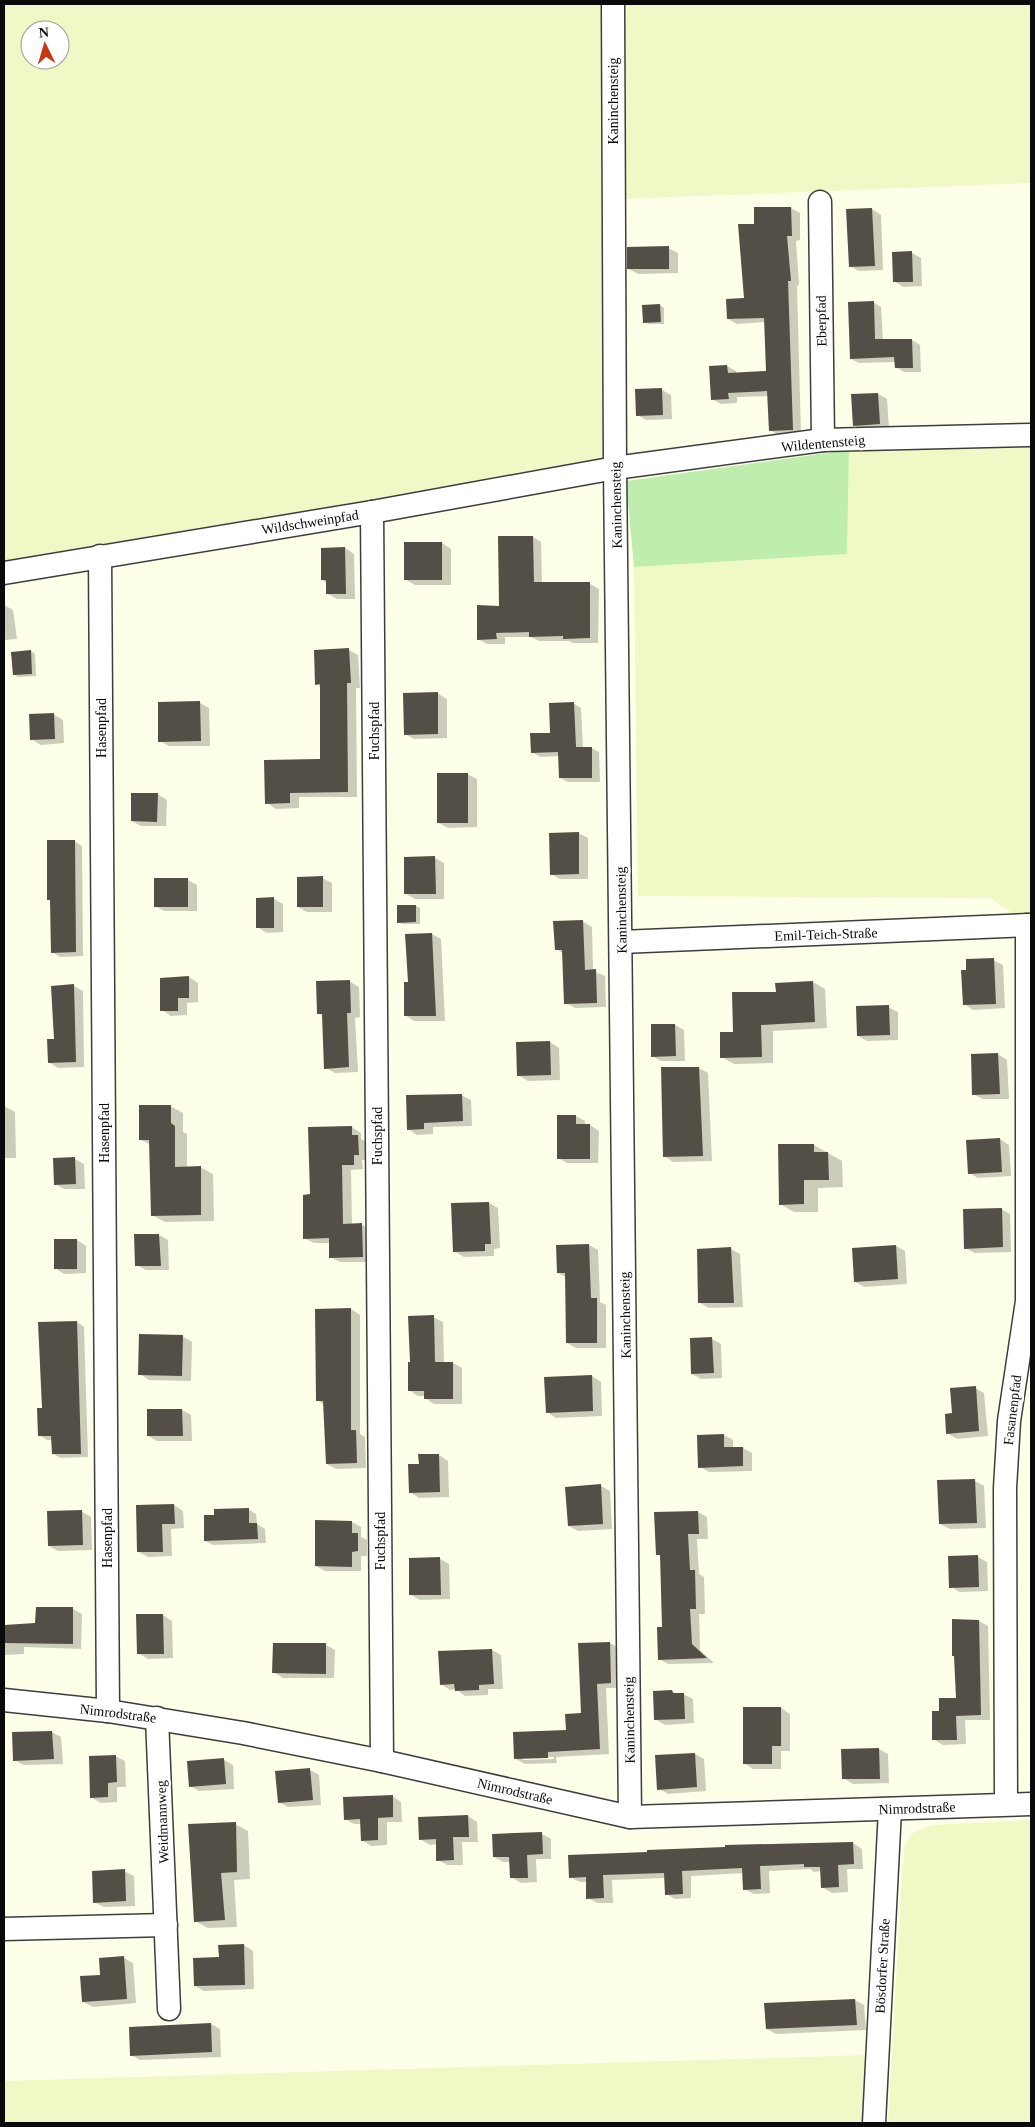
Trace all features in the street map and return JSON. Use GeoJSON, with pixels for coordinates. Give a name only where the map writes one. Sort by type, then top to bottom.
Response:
{"type":"FeatureCollection","features":[{"type":"Feature","properties":{"kind":"street","name":"Kaninchensteig"},"geometry":{"type":"LineString","coordinates":[[613,4],[615,468],[630,1817]]}},
{"type":"Feature","properties":{"kind":"street","name":"Eberpfad"},"geometry":{"type":"LineString","coordinates":[[820,202],[823,440]]}},
{"type":"Feature","properties":{"kind":"street","name":"Wildentensteig"},"geometry":{"type":"LineString","coordinates":[[615,468],[823,440],[1031,435]]}},
{"type":"Feature","properties":{"kind":"street","name":"Wildschweinpfad"},"geometry":{"type":"LineString","coordinates":[[4,572],[372,512],[615,468]]}},
{"type":"Feature","properties":{"kind":"street","name":"Fuchspfad"},"geometry":{"type":"LineString","coordinates":[[372,512],[382,1761]]}},
{"type":"Feature","properties":{"kind":"street","name":"Hasenpfad"},"geometry":{"type":"LineString","coordinates":[[100,556],[108,1711]]}},
{"type":"Feature","properties":{"kind":"street","name":"Emil-Teich-Straße"},"geometry":{"type":"LineString","coordinates":[[621,942],[1029,925]]}},
{"type":"Feature","properties":{"kind":"street","name":"Fasanenpfad"},"geometry":{"type":"LineString","coordinates":[[1006,1804],[1005,1488],[1009,1421],[1027,1300],[1029,925]]}},
{"type":"Feature","properties":{"kind":"street","name":"Nimrodstraße"},"geometry":{"type":"LineString","coordinates":[[4,1700],[157,1718],[382,1761],[630,1817],[1031,1804]]}},
{"type":"Feature","properties":{"kind":"street","name":"Weidmannweg"},"geometry":{"type":"LineString","coordinates":[[157,1718],[170,2009]]}},
{"type":"Feature","properties":{"kind":"street","name":"Bösdorfer Straße"},"geometry":{"type":"LineString","coordinates":[[874,2123],[890,1809]]}},
{"type":"Feature","properties":{"kind":"street"},"geometry":{"type":"LineString","coordinates":[[4,1929],[166,1925]]}},
{"type":"Feature","properties":{"kind":"green space"},"geometry":{"type":"Polygon","coordinates":[[[4,4],[602,4],[606,453],[599,464],[4,563],[4,4]]]}},
{"type":"Feature","properties":{"kind":"green space"},"geometry":{"type":"Polygon","coordinates":[[[624,4],[1031,4],[1031,183],[625,199],[624,4]]]}},
{"type":"Feature","properties":{"kind":"green space"},"geometry":{"type":"Polygon","coordinates":[[[1031,445],[1031,920],[1023,920],[990,898],[638,896],[634,567],[847,554],[849,450],[1031,445]]]}},
{"type":"Feature","properties":{"kind":"green space"},"geometry":{"type":"Polygon","coordinates":[[[849,450],[847,554],[634,567],[626,481],[849,450]]]}},
{"type":"Feature","properties":{"kind":"green space"},"geometry":{"type":"Polygon","coordinates":[[[1031,1820],[1031,2123],[888,2123],[905,1844],[914,1832],[933,1825],[1031,1820]]]}},
{"type":"Feature","properties":{"kind":"green space"},"geometry":{"type":"Polygon","coordinates":[[[869,2055],[865,2123],[4,2123],[4,2081],[869,2055]]]}},
{"type":"Feature","properties":{"kind":"building"},"geometry":{"type":"Polygon","coordinates":[[[754,207],[791,207],[792,236],[787,236],[791,281],[788,281],[793,430],[769,431],[767,391],[728,393],[729,399],[711,400],[709,366],[727,365],[728,373],[766,371],[764,318],[727,319],[726,299],[744,298],[738,224],[754,224],[754,207]]]}},
{"type":"Feature","properties":{"kind":"building"},"geometry":{"type":"Polygon","coordinates":[[[872,208],[875,266],[849,267],[846,209],[872,208]]]}},
{"type":"Feature","properties":{"kind":"building"},"geometry":{"type":"Polygon","coordinates":[[[669,246],[669,269],[627,269],[627,247],[669,246]]]}},
{"type":"Feature","properties":{"kind":"building"},"geometry":{"type":"Polygon","coordinates":[[[912,251],[913,282],[893,282],[892,252],[912,251]]]}},
{"type":"Feature","properties":{"kind":"building"},"geometry":{"type":"Polygon","coordinates":[[[874,301],[875,339],[912,339],[913,368],[895,368],[894,357],[850,359],[848,302],[874,301]]]}},
{"type":"Feature","properties":{"kind":"building"},"geometry":{"type":"Polygon","coordinates":[[[660,304],[661,322],[643,323],[642,305],[660,304]]]}},
{"type":"Feature","properties":{"kind":"building"},"geometry":{"type":"Polygon","coordinates":[[[662,388],[663,415],[636,416],[635,389],[662,388]]]}},
{"type":"Feature","properties":{"kind":"building"},"geometry":{"type":"Polygon","coordinates":[[[878,393],[880,424],[853,426],[851,394],[878,393]]]}},
{"type":"Feature","properties":{"kind":"building"},"geometry":{"type":"Polygon","coordinates":[[[498,536],[533,536],[534,582],[590,582],[590,638],[563,639],[563,636],[529,637],[529,632],[496,633],[497,639],[477,640],[477,605],[499,606],[498,536]]]}},
{"type":"Feature","properties":{"kind":"building"},"geometry":{"type":"Polygon","coordinates":[[[404,542],[442,542],[442,580],[404,580],[404,542]]]}},
{"type":"Feature","properties":{"kind":"building"},"geometry":{"type":"Polygon","coordinates":[[[345,547],[346,594],[326,594],[326,580],[321,580],[321,548],[345,547]]]}},
{"type":"Feature","properties":{"kind":"building"},"geometry":{"type":"Polygon","coordinates":[[[349,648],[351,683],[347,683],[348,792],[290,793],[290,803],[265,804],[264,760],[320,759],[320,684],[315,685],[314,650],[349,648]]]}},
{"type":"Feature","properties":{"kind":"building"},"geometry":{"type":"Polygon","coordinates":[[[31,650],[32,674],[13,675],[11,652],[31,650]]]}},
{"type":"Feature","properties":{"kind":"building"},"geometry":{"type":"Polygon","coordinates":[[[438,692],[438,734],[404,735],[403,693],[438,692]]]}},
{"type":"Feature","properties":{"kind":"building"},"geometry":{"type":"Polygon","coordinates":[[[200,701],[201,741],[158,742],[158,702],[200,701]]]}},
{"type":"Feature","properties":{"kind":"building"},"geometry":{"type":"Polygon","coordinates":[[[574,702],[576,747],[592,747],[592,778],[559,778],[558,752],[531,753],[530,733],[550,733],[549,703],[574,702]]]}},
{"type":"Feature","properties":{"kind":"building"},"geometry":{"type":"Polygon","coordinates":[[[54,713],[55,739],[30,740],[29,714],[54,713]]]}},
{"type":"Feature","properties":{"kind":"building"},"geometry":{"type":"Polygon","coordinates":[[[437,773],[468,773],[468,823],[437,823],[437,773]]]}},
{"type":"Feature","properties":{"kind":"building"},"geometry":{"type":"Polygon","coordinates":[[[131,793],[158,793],[157,822],[131,821],[131,793]]]}},
{"type":"Feature","properties":{"kind":"building"},"geometry":{"type":"Polygon","coordinates":[[[579,832],[579,874],[550,875],[549,833],[579,832]]]}},
{"type":"Feature","properties":{"kind":"building"},"geometry":{"type":"Polygon","coordinates":[[[47,840],[75,840],[76,952],[51,953],[50,900],[47,900],[47,840]]]}},
{"type":"Feature","properties":{"kind":"building"},"geometry":{"type":"Polygon","coordinates":[[[435,856],[436,894],[404,894],[404,857],[435,856]]]}},
{"type":"Feature","properties":{"kind":"building"},"geometry":{"type":"Polygon","coordinates":[[[323,876],[323,907],[297,907],[297,877],[323,876]]]}},
{"type":"Feature","properties":{"kind":"building"},"geometry":{"type":"Polygon","coordinates":[[[154,878],[188,878],[188,907],[154,907],[154,878]]]}},
{"type":"Feature","properties":{"kind":"building"},"geometry":{"type":"Polygon","coordinates":[[[274,897],[274,928],[256,928],[256,898],[274,897]]]}},
{"type":"Feature","properties":{"kind":"building"},"geometry":{"type":"Polygon","coordinates":[[[397,905],[416,905],[416,922],[397,923],[397,905]]]}},
{"type":"Feature","properties":{"kind":"building"},"geometry":{"type":"Polygon","coordinates":[[[583,920],[585,970],[596,969],[597,1003],[564,1004],[562,950],[555,950],[553,921],[583,920]]]}},
{"type":"Feature","properties":{"kind":"building"},"geometry":{"type":"Polygon","coordinates":[[[432,933],[436,1016],[404,1016],[404,982],[408,982],[405,934],[432,933]]]}},
{"type":"Feature","properties":{"kind":"building"},"geometry":{"type":"Polygon","coordinates":[[[994,958],[996,1004],[963,1005],[961,970],[966,970],[966,959],[994,958]]]}},
{"type":"Feature","properties":{"kind":"building"},"geometry":{"type":"Polygon","coordinates":[[[189,976],[189,998],[178,998],[178,1011],[160,1011],[160,978],[189,976]]]}},
{"type":"Feature","properties":{"kind":"building"},"geometry":{"type":"Polygon","coordinates":[[[350,980],[351,1013],[347,1013],[349,1067],[324,1069],[322,1014],[317,1014],[316,981],[350,980]]]}},
{"type":"Feature","properties":{"kind":"building"},"geometry":{"type":"Polygon","coordinates":[[[813,981],[815,1022],[761,1025],[762,1057],[720,1058],[720,1032],[733,1032],[732,992],[776,992],[775,983],[813,981]]]}},
{"type":"Feature","properties":{"kind":"building"},"geometry":{"type":"Polygon","coordinates":[[[74,984],[76,1062],[48,1063],[47,1039],[54,1039],[51,986],[74,984]]]}},
{"type":"Feature","properties":{"kind":"building"},"geometry":{"type":"Polygon","coordinates":[[[889,1005],[890,1035],[857,1036],[856,1006],[889,1005]]]}},
{"type":"Feature","properties":{"kind":"building"},"geometry":{"type":"Polygon","coordinates":[[[651,1024],[675,1024],[676,1056],[651,1057],[651,1024]]]}},
{"type":"Feature","properties":{"kind":"building"},"geometry":{"type":"Polygon","coordinates":[[[550,1041],[551,1075],[517,1076],[516,1042],[550,1041]]]}},
{"type":"Feature","properties":{"kind":"building"},"geometry":{"type":"Polygon","coordinates":[[[998,1053],[1000,1094],[972,1095],[971,1054],[998,1053]]]}},
{"type":"Feature","properties":{"kind":"building"},"geometry":{"type":"Polygon","coordinates":[[[661,1067],[699,1067],[703,1156],[663,1157],[661,1067]]]}},
{"type":"Feature","properties":{"kind":"building"},"geometry":{"type":"Polygon","coordinates":[[[462,1094],[463,1121],[424,1123],[424,1129],[407,1130],[406,1095],[462,1094]]]}},
{"type":"Feature","properties":{"kind":"building"},"geometry":{"type":"Polygon","coordinates":[[[139,1105],[171,1105],[171,1123],[175,1126],[175,1167],[201,1166],[201,1215],[151,1216],[149,1140],[139,1140],[139,1105]]]}},
{"type":"Feature","properties":{"kind":"building"},"geometry":{"type":"Polygon","coordinates":[[[557,1115],[576,1115],[576,1124],[590,1124],[590,1159],[557,1159],[557,1115]]]}},
{"type":"Feature","properties":{"kind":"building"},"geometry":{"type":"Polygon","coordinates":[[[352,1126],[352,1135],[358,1135],[359,1155],[354,1155],[354,1165],[342,1165],[343,1224],[362,1223],[363,1257],[329,1258],[329,1238],[303,1239],[303,1195],[310,1194],[308,1127],[352,1126]]]}},
{"type":"Feature","properties":{"kind":"building"},"geometry":{"type":"Polygon","coordinates":[[[1000,1138],[1002,1172],[968,1174],[966,1140],[1000,1138]]]}},
{"type":"Feature","properties":{"kind":"building"},"geometry":{"type":"Polygon","coordinates":[[[778,1144],[814,1144],[814,1152],[828,1152],[829,1180],[804,1180],[804,1204],[779,1205],[778,1144]]]}},
{"type":"Feature","properties":{"kind":"building"},"geometry":{"type":"Polygon","coordinates":[[[75,1157],[76,1184],[54,1185],[53,1158],[75,1157]]]}},
{"type":"Feature","properties":{"kind":"building"},"geometry":{"type":"Polygon","coordinates":[[[489,1202],[491,1244],[485,1244],[485,1251],[453,1252],[451,1203],[489,1202]]]}},
{"type":"Feature","properties":{"kind":"building"},"geometry":{"type":"Polygon","coordinates":[[[1002,1208],[1003,1247],[964,1249],[963,1209],[1002,1208]]]}},
{"type":"Feature","properties":{"kind":"building"},"geometry":{"type":"Polygon","coordinates":[[[134,1234],[159,1234],[161,1266],[135,1266],[134,1234]]]}},
{"type":"Feature","properties":{"kind":"building"},"geometry":{"type":"Polygon","coordinates":[[[54,1239],[77,1239],[77,1269],[54,1269],[54,1239]]]}},
{"type":"Feature","properties":{"kind":"building"},"geometry":{"type":"Polygon","coordinates":[[[589,1244],[591,1298],[597,1298],[597,1343],[566,1343],[565,1273],[557,1273],[556,1245],[589,1244]]]}},
{"type":"Feature","properties":{"kind":"building"},"geometry":{"type":"Polygon","coordinates":[[[896,1245],[898,1279],[854,1282],[852,1248],[896,1245]]]}},
{"type":"Feature","properties":{"kind":"building"},"geometry":{"type":"Polygon","coordinates":[[[731,1247],[734,1303],[698,1303],[697,1249],[731,1247]]]}},
{"type":"Feature","properties":{"kind":"building"},"geometry":{"type":"Polygon","coordinates":[[[351,1308],[351,1430],[356,1430],[357,1463],[326,1464],[323,1401],[316,1401],[315,1309],[351,1308]]]}},
{"type":"Feature","properties":{"kind":"building"},"geometry":{"type":"Polygon","coordinates":[[[434,1315],[435,1362],[453,1362],[453,1399],[424,1399],[424,1391],[408,1391],[408,1362],[410,1362],[408,1316],[434,1315]]]}},
{"type":"Feature","properties":{"kind":"building"},"geometry":{"type":"Polygon","coordinates":[[[77,1321],[81,1454],[52,1454],[51,1436],[38,1436],[37,1408],[42,1408],[38,1322],[77,1321]]]}},
{"type":"Feature","properties":{"kind":"building"},"geometry":{"type":"Polygon","coordinates":[[[139,1334],[183,1335],[182,1376],[138,1375],[139,1334]]]}},
{"type":"Feature","properties":{"kind":"building"},"geometry":{"type":"Polygon","coordinates":[[[712,1337],[714,1373],[691,1374],[690,1338],[712,1337]]]}},
{"type":"Feature","properties":{"kind":"building"},"geometry":{"type":"Polygon","coordinates":[[[592,1375],[593,1411],[546,1413],[544,1377],[592,1375]]]}},
{"type":"Feature","properties":{"kind":"building"},"geometry":{"type":"Polygon","coordinates":[[[976,1386],[979,1431],[946,1434],[945,1414],[952,1413],[950,1388],[976,1386]]]}},
{"type":"Feature","properties":{"kind":"building"},"geometry":{"type":"Polygon","coordinates":[[[147,1409],[182,1409],[183,1436],[147,1436],[147,1409]]]}},
{"type":"Feature","properties":{"kind":"building"},"geometry":{"type":"Polygon","coordinates":[[[724,1434],[724,1447],[743,1447],[743,1466],[698,1468],[697,1435],[724,1434]]]}},
{"type":"Feature","properties":{"kind":"building"},"geometry":{"type":"Polygon","coordinates":[[[418,1454],[439,1454],[440,1492],[409,1493],[408,1464],[419,1464],[418,1454]]]}},
{"type":"Feature","properties":{"kind":"building"},"geometry":{"type":"Polygon","coordinates":[[[975,1479],[977,1523],[939,1524],[937,1480],[975,1479]]]}},
{"type":"Feature","properties":{"kind":"building"},"geometry":{"type":"Polygon","coordinates":[[[601,1484],[603,1524],[568,1526],[565,1487],[601,1484]]]}},
{"type":"Feature","properties":{"kind":"building"},"geometry":{"type":"Polygon","coordinates":[[[174,1504],[175,1524],[162,1524],[163,1552],[137,1552],[136,1505],[174,1504]]]}},
{"type":"Feature","properties":{"kind":"building"},"geometry":{"type":"Polygon","coordinates":[[[249,1508],[249,1523],[257,1523],[258,1539],[204,1541],[204,1515],[214,1515],[214,1509],[249,1508]]]}},
{"type":"Feature","properties":{"kind":"building"},"geometry":{"type":"Polygon","coordinates":[[[82,1510],[83,1545],[48,1546],[47,1511],[82,1510]]]}},
{"type":"Feature","properties":{"kind":"building"},"geometry":{"type":"Polygon","coordinates":[[[698,1511],[699,1534],[688,1534],[690,1570],[695,1570],[696,1609],[690,1609],[692,1644],[707,1658],[658,1660],[657,1627],[662,1627],[660,1555],[656,1555],[654,1512],[698,1511]]]}},
{"type":"Feature","properties":{"kind":"building"},"geometry":{"type":"Polygon","coordinates":[[[315,1520],[352,1521],[352,1533],[358,1533],[358,1551],[352,1552],[352,1567],[315,1566],[315,1520]]]}},
{"type":"Feature","properties":{"kind":"building"},"geometry":{"type":"Polygon","coordinates":[[[978,1555],[979,1587],[949,1588],[948,1556],[978,1555]]]}},
{"type":"Feature","properties":{"kind":"building"},"geometry":{"type":"Polygon","coordinates":[[[440,1557],[441,1595],[409,1595],[409,1558],[440,1557]]]}},
{"type":"Feature","properties":{"kind":"building"},"geometry":{"type":"Polygon","coordinates":[[[36,1607],[73,1607],[73,1644],[4,1643],[4,1625],[35,1623],[36,1607]]]}},
{"type":"Feature","properties":{"kind":"building"},"geometry":{"type":"Polygon","coordinates":[[[136,1614],[163,1614],[164,1654],[137,1654],[136,1614]]]}},
{"type":"Feature","properties":{"kind":"building"},"geometry":{"type":"Polygon","coordinates":[[[952,1619],[979,1620],[981,1715],[956,1716],[957,1740],[932,1740],[932,1711],[939,1711],[939,1698],[956,1698],[954,1656],[952,1656],[952,1619]]]}},
{"type":"Feature","properties":{"kind":"building"},"geometry":{"type":"Polygon","coordinates":[[[610,1642],[611,1683],[597,1684],[600,1749],[548,1752],[548,1758],[514,1759],[513,1732],[566,1730],[565,1714],[581,1713],[578,1643],[610,1642]]]}},
{"type":"Feature","properties":{"kind":"building"},"geometry":{"type":"Polygon","coordinates":[[[273,1643],[326,1643],[326,1674],[272,1673],[273,1643]]]}},
{"type":"Feature","properties":{"kind":"building"},"geometry":{"type":"Polygon","coordinates":[[[492,1649],[494,1684],[479,1685],[479,1690],[455,1691],[454,1684],[440,1685],[438,1651],[492,1649]]]}},
{"type":"Feature","properties":{"kind":"building"},"geometry":{"type":"Polygon","coordinates":[[[672,1690],[673,1693],[684,1693],[685,1719],[654,1720],[653,1691],[672,1690]]]}},
{"type":"Feature","properties":{"kind":"building"},"geometry":{"type":"Polygon","coordinates":[[[743,1707],[781,1707],[781,1746],[772,1746],[772,1764],[743,1764],[743,1707]]]}},
{"type":"Feature","properties":{"kind":"building"},"geometry":{"type":"Polygon","coordinates":[[[52,1731],[54,1759],[13,1761],[12,1732],[52,1731]]]}},
{"type":"Feature","properties":{"kind":"building"},"geometry":{"type":"Polygon","coordinates":[[[879,1748],[880,1779],[842,1779],[841,1749],[879,1748]]]}},
{"type":"Feature","properties":{"kind":"building"},"geometry":{"type":"Polygon","coordinates":[[[695,1753],[697,1787],[657,1790],[655,1755],[695,1753]]]}},
{"type":"Feature","properties":{"kind":"building"},"geometry":{"type":"Polygon","coordinates":[[[116,1755],[117,1782],[108,1783],[108,1797],[90,1798],[89,1756],[116,1755]]]}},
{"type":"Feature","properties":{"kind":"building"},"geometry":{"type":"Polygon","coordinates":[[[224,1758],[226,1784],[189,1787],[187,1761],[224,1758]]]}},
{"type":"Feature","properties":{"kind":"building"},"geometry":{"type":"Polygon","coordinates":[[[310,1768],[313,1800],[278,1803],[275,1771],[310,1768]]]}},
{"type":"Feature","properties":{"kind":"building"},"geometry":{"type":"Polygon","coordinates":[[[393,1795],[393,1817],[378,1818],[378,1840],[361,1841],[360,1819],[344,1820],[343,1797],[393,1795]]]}},
{"type":"Feature","properties":{"kind":"building"},"geometry":{"type":"Polygon","coordinates":[[[468,1815],[469,1837],[453,1837],[454,1860],[436,1861],[436,1839],[419,1840],[418,1817],[468,1815]]]}},
{"type":"Feature","properties":{"kind":"building"},"geometry":{"type":"Polygon","coordinates":[[[236,1822],[237,1872],[221,1873],[225,1920],[194,1922],[188,1824],[236,1822]]]}},
{"type":"Feature","properties":{"kind":"building"},"geometry":{"type":"Polygon","coordinates":[[[542,1832],[543,1854],[527,1855],[528,1878],[510,1878],[509,1857],[493,1857],[492,1834],[542,1832]]]}},
{"type":"Feature","properties":{"kind":"building"},"geometry":{"type":"Polygon","coordinates":[[[853,1842],[854,1864],[838,1865],[839,1887],[821,1888],[820,1867],[804,1867],[804,1864],[760,1866],[761,1889],[743,1890],[742,1868],[682,1871],[683,1894],[665,1895],[664,1873],[603,1875],[604,1898],[586,1899],[586,1877],[569,1878],[568,1855],[647,1852],[647,1850],[725,1847],[725,1845],[853,1842]]]}},
{"type":"Feature","properties":{"kind":"building"},"geometry":{"type":"Polygon","coordinates":[[[125,1869],[126,1901],[93,1903],[92,1871],[125,1869]]]}},
{"type":"Feature","properties":{"kind":"building"},"geometry":{"type":"Polygon","coordinates":[[[244,1944],[245,1985],[194,1986],[193,1958],[219,1957],[218,1945],[244,1944]]]}},
{"type":"Feature","properties":{"kind":"building"},"geometry":{"type":"Polygon","coordinates":[[[124,1956],[127,1999],[82,2002],[80,1976],[100,1975],[99,1958],[124,1956]]]}},
{"type":"Feature","properties":{"kind":"building"},"geometry":{"type":"Polygon","coordinates":[[[855,1999],[857,2025],[766,2029],[764,2003],[855,1999]]]}},
{"type":"Feature","properties":{"kind":"building"},"geometry":{"type":"Polygon","coordinates":[[[211,2023],[212,2052],[130,2056],[129,2027],[211,2023]]]}}]}
